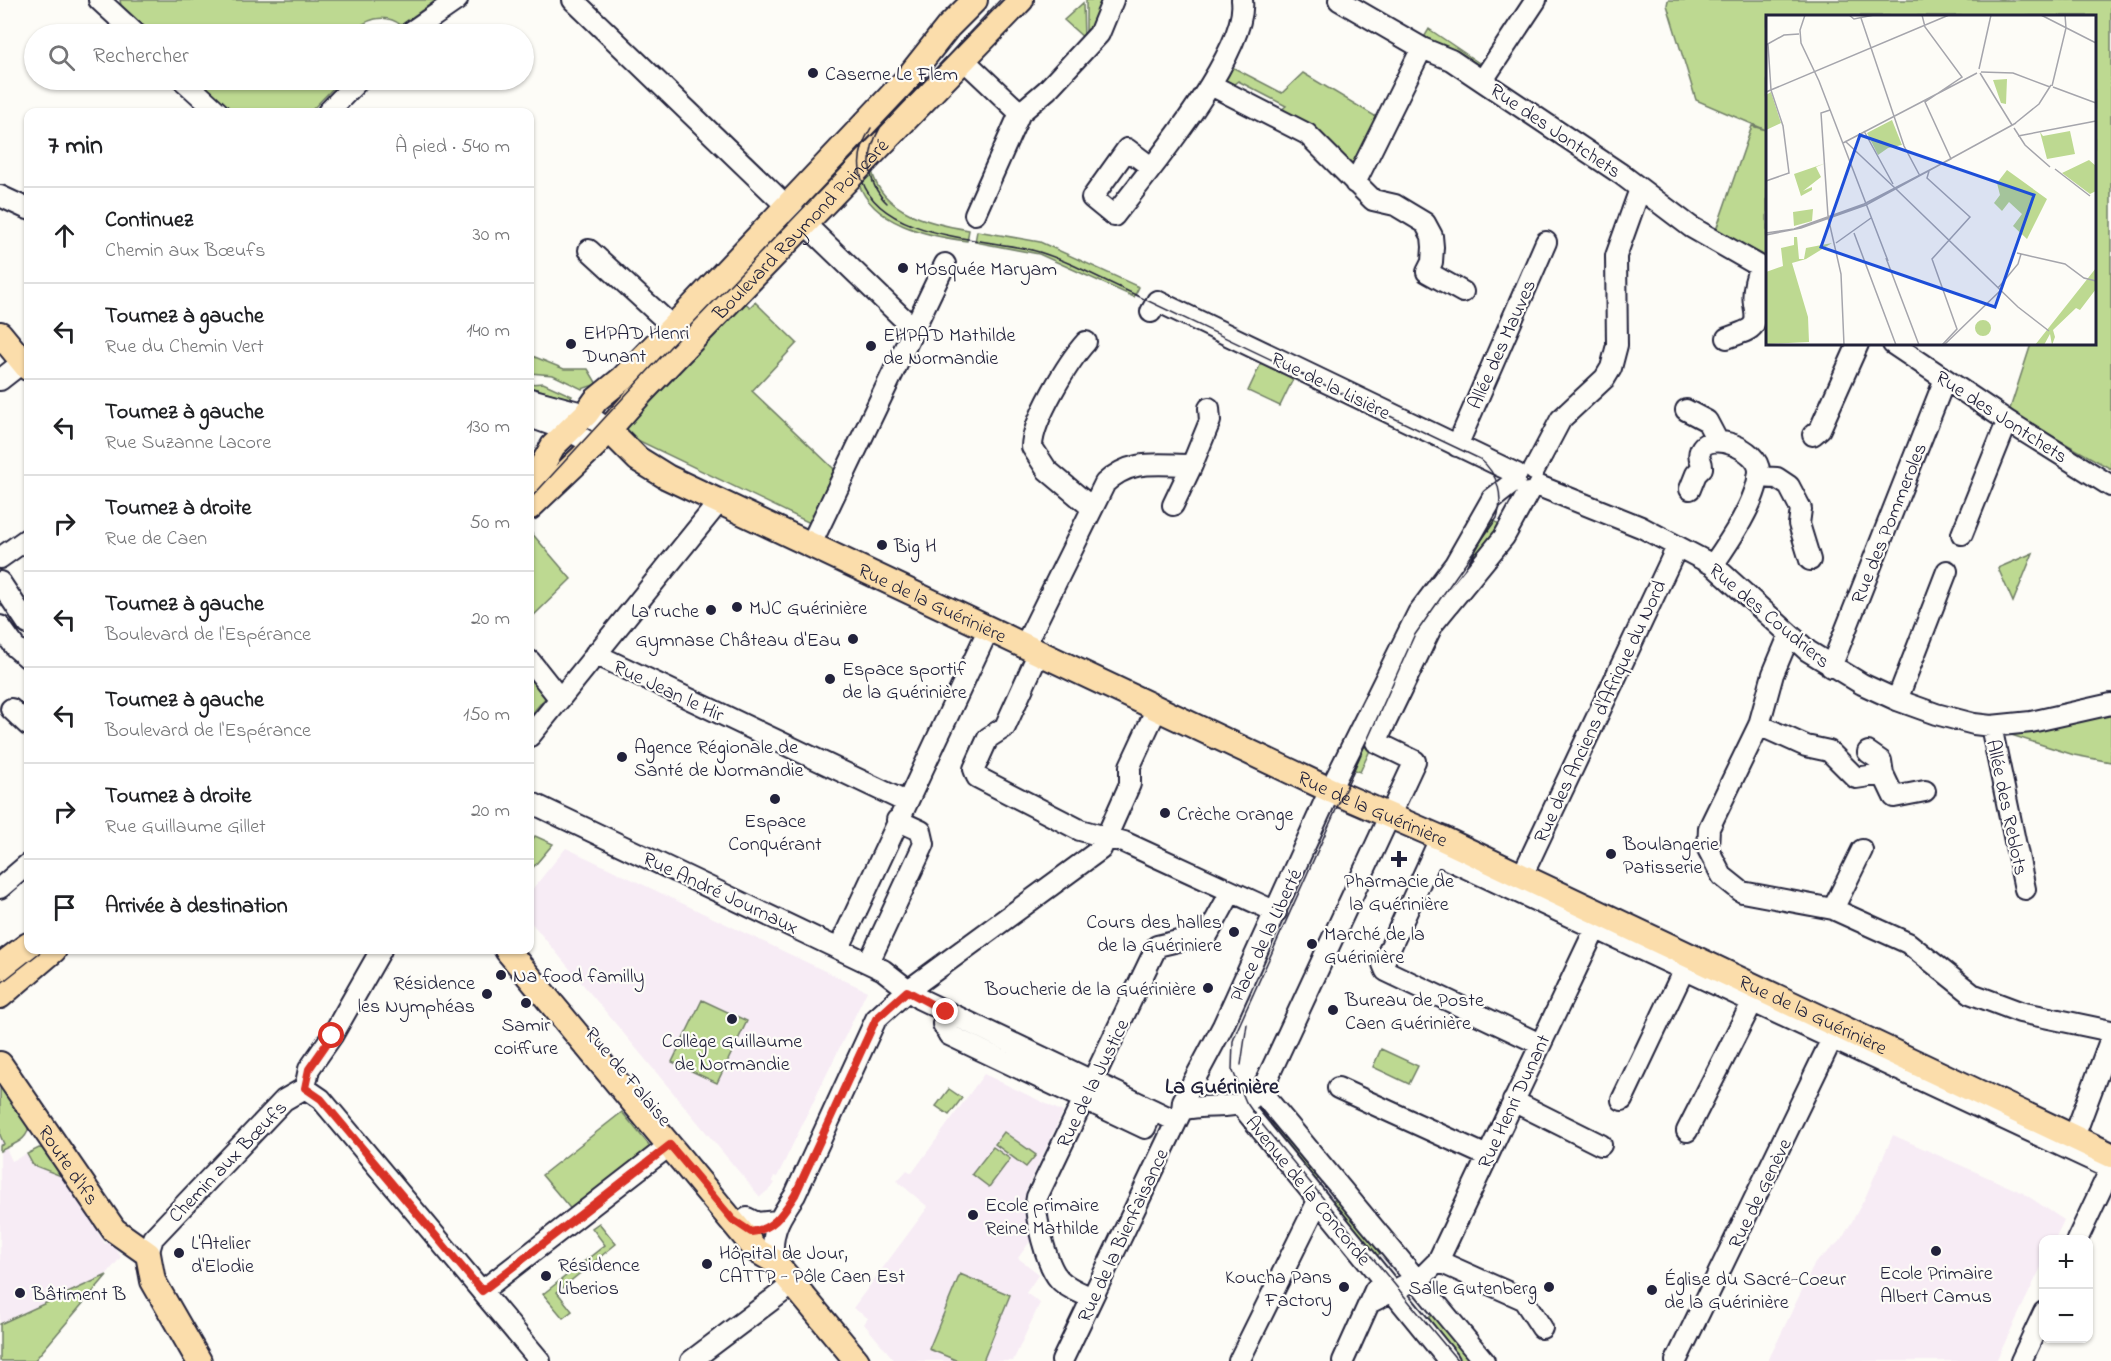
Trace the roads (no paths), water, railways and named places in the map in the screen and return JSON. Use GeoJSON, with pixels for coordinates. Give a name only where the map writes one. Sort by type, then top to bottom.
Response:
{"type":"FeatureCollection","features":[{"type":"Feature","properties":{"kind":"main road","name":"Boulevard Raymond Poincaré"},"geometry":{"type":"LineString","coordinates":[[534,477],[553,446],[586,414],[596,400],[623,378],[673,327],[906,80],[948,27],[975,0]]}},
{"type":"Feature","properties":{"kind":"main road","name":"Boulevard Raymond Poincaré"},"geometry":{"type":"LineString","coordinates":[[534,503],[602,437],[641,393],[1021,0]]}},
{"type":"Feature","properties":{"kind":"main road"},"geometry":{"type":"LineString","coordinates":[[0,334],[24,363]]}},
{"type":"Feature","properties":{"kind":"main road","name":"Rue de la Guérinière"},"geometry":{"type":"LineString","coordinates":[[602,437],[667,477],[1330,790],[1389,815],[1437,845],[1522,876],[1599,922],[1830,1030],[2111,1155]]}},
{"type":"Feature","properties":{"kind":"main road"},"geometry":{"type":"LineString","coordinates":[[0,966],[24,948]]}},
{"type":"Feature","properties":{"kind":"main road"},"geometry":{"type":"LineString","coordinates":[[0,996],[49,954]]}},
{"type":"Feature","properties":{"kind":"main road"},"geometry":{"type":"LineString","coordinates":[[510,954],[670,1145],[754,1223]]}},
{"type":"Feature","properties":{"kind":"main road","name":"Rue de Falaise"},"geometry":{"type":"LineString","coordinates":[[526,954],[754,1223],[757,1251],[773,1257],[857,1361]]}},
{"type":"Feature","properties":{"kind":"main road","name":"Route d'Ifs"},"geometry":{"type":"LineString","coordinates":[[0,1064],[114,1230],[148,1254]]}},
{"type":"Feature","properties":{"kind":"main road"},"geometry":{"type":"LineString","coordinates":[[148,1254],[153,1281],[199,1361]]}},
{"type":"Feature","properties":{"kind":"street"},"geometry":{"type":"LineString","coordinates":[[99,0],[125,24]]}},
{"type":"Feature","properties":{"kind":"street"},"geometry":{"type":"LineString","coordinates":[[422,24],[457,0]]}},
{"type":"Feature","properties":{"kind":"street"},"geometry":{"type":"LineString","coordinates":[[573,0],[806,222],[914,329]]}},
{"type":"Feature","properties":{"kind":"street"},"geometry":{"type":"LineString","coordinates":[[975,214],[1020,113],[1047,90],[1099,34],[1113,0]]}},
{"type":"Feature","properties":{"kind":"street"},"geometry":{"type":"LineString","coordinates":[[1151,167],[1211,85],[1240,24],[1242,0]]}},
{"type":"Feature","properties":{"kind":"street","name":"Rue des Jontchets"},"geometry":{"type":"LineString","coordinates":[[1339,0],[1422,48],[1451,60],[1483,80],[1691,227],[1764,269]]}},
{"type":"Feature","properties":{"kind":"street"},"geometry":{"type":"LineString","coordinates":[[1483,80],[1536,0]]}},
{"type":"Feature","properties":{"kind":"street"},"geometry":{"type":"LineString","coordinates":[[1355,183],[1422,48]]}},
{"type":"Feature","properties":{"kind":"street"},"geometry":{"type":"LineString","coordinates":[[964,60],[1020,113]]}},
{"type":"Feature","properties":{"kind":"street"},"geometry":{"type":"LineString","coordinates":[[1211,85],[1307,134],[1373,200],[1395,205],[1425,223],[1432,236],[1433,248],[1432,262],[1427,272],[1463,292]]}},
{"type":"Feature","properties":{"kind":"street"},"geometry":{"type":"LineString","coordinates":[[194,90],[214,108]]}},
{"type":"Feature","properties":{"kind":"street"},"geometry":{"type":"LineString","coordinates":[[332,108],[349,90]]}},
{"type":"Feature","properties":{"kind":"street"},"geometry":{"type":"LineString","coordinates":[[1240,1104],[1261,1092],[1415,760],[1376,742],[1433,624],[1504,537],[1527,481],[1561,419],[1605,378],[1611,368],[1617,345],[1616,256],[1621,235],[1640,189]]}},
{"type":"Feature","properties":{"kind":"street"},"geometry":{"type":"LineString","coordinates":[[0,196],[24,207]]}},
{"type":"Feature","properties":{"kind":"street","name":"Allée des Mauves"},"geometry":{"type":"LineString","coordinates":[[1457,446],[1546,242]]}},
{"type":"Feature","properties":{"kind":"street"},"geometry":{"type":"LineString","coordinates":[[590,250],[673,327]]}},
{"type":"Feature","properties":{"kind":"street"},"geometry":{"type":"LineString","coordinates":[[811,544],[945,264]]}},
{"type":"Feature","properties":{"kind":"street"},"geometry":{"type":"LineString","coordinates":[[1728,338],[1752,327],[1756,322],[1758,315],[1754,304],[1754,284],[1764,269]]}},
{"type":"Feature","properties":{"kind":"street","name":"Rue de la Lisière"},"geometry":{"type":"LineString","coordinates":[[1151,312],[1157,301],[1527,481]]}},
{"type":"Feature","properties":{"kind":"street"},"geometry":{"type":"LineString","coordinates":[[1086,342],[1068,363],[1035,431],[1032,447],[1047,470],[1091,507]]}},
{"type":"Feature","properties":{"kind":"street"},"geometry":{"type":"LineString","coordinates":[[1813,435],[1820,429],[1858,345]]}},
{"type":"Feature","properties":{"kind":"street","name":"Rue des Jontchets"},"geometry":{"type":"LineString","coordinates":[[1894,345],[2009,422],[2111,486]]}},
{"type":"Feature","properties":{"kind":"street"},"geometry":{"type":"LineString","coordinates":[[0,380],[24,366]]}},
{"type":"Feature","properties":{"kind":"street","name":"Rue des Pommeroles"},"geometry":{"type":"LineString","coordinates":[[1831,667],[1945,379]]}},
{"type":"Feature","properties":{"kind":"street"},"geometry":{"type":"LineString","coordinates":[[534,400],[586,414],[602,437]]}},
{"type":"Feature","properties":{"kind":"street"},"geometry":{"type":"LineString","coordinates":[[1173,505],[1208,429],[1209,408]]}},
{"type":"Feature","properties":{"kind":"street"},"geometry":{"type":"LineString","coordinates":[[1686,410],[1707,421],[1717,440]]}},
{"type":"Feature","properties":{"kind":"street"},"geometry":{"type":"LineString","coordinates":[[534,418],[569,431],[602,437]]}},
{"type":"Feature","properties":{"kind":"street"},"geometry":{"type":"LineString","coordinates":[[1962,534],[2009,422]]}},
{"type":"Feature","properties":{"kind":"street"},"geometry":{"type":"LineString","coordinates":[[1690,489],[1696,474],[1702,468],[1699,458],[1700,449],[1706,443],[1717,440],[1750,452],[1757,461],[1758,477],[1742,523],[1713,565]]}},
{"type":"Feature","properties":{"kind":"street"},"geometry":{"type":"LineString","coordinates":[[1192,465],[1134,465],[1119,470],[1105,483],[1091,507],[1032,649],[1005,727],[988,738],[974,769],[975,775],[1080,831],[1107,836],[1276,912]]}},
{"type":"Feature","properties":{"kind":"street"},"geometry":{"type":"LineString","coordinates":[[1758,477],[1778,478],[1786,481],[1801,509],[1799,524],[1810,560]]}},
{"type":"Feature","properties":{"kind":"street","name":"Rue des Coudriers"},"geometry":{"type":"LineString","coordinates":[[1527,481],[1641,527],[1713,565],[1789,636],[1831,667],[1897,700],[1936,714],[1974,724],[1992,726],[2031,722],[2111,704]]}},
{"type":"Feature","properties":{"kind":"street","name":"Place de la Liberté"},"geometry":{"type":"LineString","coordinates":[[1179,1116],[1183,1101],[1276,912],[1330,790],[1418,613],[1455,564],[1492,499],[1527,481]]}},
{"type":"Feature","properties":{"kind":"street"},"geometry":{"type":"LineString","coordinates":[[534,731],[719,502]]}},
{"type":"Feature","properties":{"kind":"street"},"geometry":{"type":"LineString","coordinates":[[0,558],[24,537]]}},
{"type":"Feature","properties":{"kind":"street","name":"Rue des Anciens d'Afrique du Nord"},"geometry":{"type":"LineString","coordinates":[[1522,876],[1677,547]]}},
{"type":"Feature","properties":{"kind":"street"},"geometry":{"type":"LineString","coordinates":[[1897,700],[1947,572]]}},
{"type":"Feature","properties":{"kind":"street"},"geometry":{"type":"LineString","coordinates":[[0,582],[24,618]]}},
{"type":"Feature","properties":{"kind":"street"},"geometry":{"type":"LineString","coordinates":[[0,626],[15,647],[24,655]]}},
{"type":"Feature","properties":{"kind":"street"},"geometry":{"type":"LineString","coordinates":[[839,948],[989,628]]}},
{"type":"Feature","properties":{"kind":"street"},"geometry":{"type":"LineString","coordinates":[[1789,636],[1773,674],[1760,724],[1709,828],[1708,849],[1722,876],[1742,892],[1833,909],[1908,943],[1972,994],[2020,1012],[2111,1031]]}},
{"type":"Feature","properties":{"kind":"street","name":"Rue Jean le Hir"},"geometry":{"type":"LineString","coordinates":[[595,654],[902,811],[921,831],[924,840],[868,962]]}},
{"type":"Feature","properties":{"kind":"street"},"geometry":{"type":"LineString","coordinates":[[534,666],[560,699]]}},
{"type":"Feature","properties":{"kind":"street"},"geometry":{"type":"LineString","coordinates":[[773,1257],[754,1223],[795,1195],[876,1019],[907,991],[1101,849],[1130,784],[1130,766],[1157,708]]}},
{"type":"Feature","properties":{"kind":"street"},"geometry":{"type":"LineString","coordinates":[[1760,724],[1806,746],[1829,751],[1856,777],[1883,774]]}},
{"type":"Feature","properties":{"kind":"street","name":"Allée des Reblots"},"geometry":{"type":"LineString","coordinates":[[1992,726],[2025,889]]}},
{"type":"Feature","properties":{"kind":"street"},"geometry":{"type":"LineString","coordinates":[[1868,752],[1881,761],[1883,774],[1894,797],[1925,791]]}},
{"type":"Feature","properties":{"kind":"street","name":"Rue André Journaux"},"geometry":{"type":"LineString","coordinates":[[534,804],[868,962],[892,975],[907,991],[946,1012],[1093,1079],[1153,1110],[1179,1116]]}},
{"type":"Feature","properties":{"kind":"street"},"geometry":{"type":"LineString","coordinates":[[1540,1044],[1386,971],[1383,964],[1437,845],[1599,922]]}},
{"type":"Feature","properties":{"kind":"street"},"geometry":{"type":"LineString","coordinates":[[1833,909],[1862,850]]}},
{"type":"Feature","properties":{"kind":"street"},"geometry":{"type":"LineString","coordinates":[[0,888],[24,867]]}},
{"type":"Feature","properties":{"kind":"street","name":"Rue de la Justice"},"geometry":{"type":"LineString","coordinates":[[1092,1298],[1057,1277],[1050,1263],[1035,1205],[1157,946],[1208,933],[1230,891]]}},
{"type":"Feature","properties":{"kind":"street","name":"Rue Henri Dunant"},"geometry":{"type":"LineString","coordinates":[[1416,1280],[1432,1269],[1438,1261],[1599,922]]}},
{"type":"Feature","properties":{"kind":"street","name":"Chemin aux Bœufs"},"geometry":{"type":"LineString","coordinates":[[148,1254],[153,1238],[284,1100],[305,1088],[309,1069],[338,1026],[379,954]]}},
{"type":"Feature","properties":{"kind":"street"},"geometry":{"type":"LineString","coordinates":[[1622,1100],[1687,963]]}},
{"type":"Feature","properties":{"kind":"street"},"geometry":{"type":"LineString","coordinates":[[1687,1131],[1755,995]]}},
{"type":"Feature","properties":{"kind":"street"},"geometry":{"type":"LineString","coordinates":[[946,1012],[943,1024],[949,1035],[1145,1128],[1153,1110]]}},
{"type":"Feature","properties":{"kind":"street"},"geometry":{"type":"LineString","coordinates":[[1830,1030],[2111,1169],[2079,1235]]}},
{"type":"Feature","properties":{"kind":"street","name":"Rue de Genève"},"geometry":{"type":"LineString","coordinates":[[1676,1361],[1775,1161],[1828,1047],[1830,1030]]}},
{"type":"Feature","properties":{"kind":"street"},"geometry":{"type":"LineString","coordinates":[[2074,1137],[2111,1038]]}},
{"type":"Feature","properties":{"kind":"street"},"geometry":{"type":"LineString","coordinates":[[1196,1078],[1196,1091],[1204,1106]]}},
{"type":"Feature","properties":{"kind":"street"},"geometry":{"type":"LineString","coordinates":[[305,1088],[321,1099],[540,1361]]}},
{"type":"Feature","properties":{"kind":"street"},"geometry":{"type":"LineString","coordinates":[[1338,1088],[1487,1156]]}},
{"type":"Feature","properties":{"kind":"street","name":"Avenue de la Concorde"},"geometry":{"type":"LineString","coordinates":[[1261,1092],[1484,1361]]}},
{"type":"Feature","properties":{"kind":"street"},"geometry":{"type":"LineString","coordinates":[[1514,1101],[1601,1145]]}},
{"type":"Feature","properties":{"kind":"street","name":"Avenue de la Concorde"},"geometry":{"type":"LineString","coordinates":[[1179,1116],[1204,1106],[1240,1104],[1449,1361]]}},
{"type":"Feature","properties":{"kind":"street","name":"Rue de la Bienfaisance"},"geometry":{"type":"LineString","coordinates":[[1062,1361],[1179,1116]]}},
{"type":"Feature","properties":{"kind":"street"},"geometry":{"type":"LineString","coordinates":[[482,1291],[670,1145]]}},
{"type":"Feature","properties":{"kind":"street"},"geometry":{"type":"LineString","coordinates":[[1239,1361],[1318,1201]]}},
{"type":"Feature","properties":{"kind":"street"},"geometry":{"type":"LineString","coordinates":[[1438,1261],[1523,1299],[1542,1328]]}},
{"type":"Feature","properties":{"kind":"street"},"geometry":{"type":"LineString","coordinates":[[1343,1361],[1371,1302],[1375,1288],[1416,1280]]}},
{"type":"Feature","properties":{"kind":"street"},"geometry":{"type":"LineString","coordinates":[[691,1361],[794,1284]]}},
{"type":"Feature","properties":{"kind":"street"},"geometry":{"type":"LineString","coordinates":[[2021,1361],[2039,1321]]}},
{"type":"Feature","properties":{"kind":"tram line"},"geometry":{"type":"LineString","coordinates":[[876,132],[1000,0]]}},
{"type":"Feature","properties":{"kind":"tram line"},"geometry":{"type":"LineString","coordinates":[[871,128],[860,153],[860,173],[873,199],[889,213],[933,232],[1033,250],[1069,263],[1480,459],[1495,478],[1500,502],[1497,518],[1414,636],[1233,1041],[1232,1069],[1246,1102],[1260,1122],[1458,1361]]}},
{"type":"Feature","properties":{"kind":"tram line"},"geometry":{"type":"LineString","coordinates":[[880,128],[872,147],[870,167],[875,186],[887,203]]}},
{"type":"Feature","properties":{"kind":"tram line"},"geometry":{"type":"LineString","coordinates":[[534,495],[669,348],[861,148]]}},
{"type":"Feature","properties":{"kind":"tram line"},"geometry":{"type":"LineString","coordinates":[[0,984],[38,954]]}},
{"type":"Feature","properties":{"kind":"tram line"},"geometry":{"type":"LineString","coordinates":[[1241,1065],[1247,1024]]}},
{"type":"Feature","properties":{"kind":"place","name":"Caserne Le Flem"},"geometry":{"type":"Point","coordinates":[813,73]}},
{"type":"Feature","properties":{"kind":"place","name":"Mosquée Maryam"},"geometry":{"type":"Point","coordinates":[903,268]}},
{"type":"Feature","properties":{"kind":"place","name":"EHPAD Henri Dunant"},"geometry":{"type":"Point","coordinates":[571,344]}},
{"type":"Feature","properties":{"kind":"place","name":"EHPAD Mathilde de Normandie"},"geometry":{"type":"Point","coordinates":[871,346]}},
{"type":"Feature","properties":{"kind":"place","name":"Big H"},"geometry":{"type":"Point","coordinates":[882,545]}},
{"type":"Feature","properties":{"kind":"place","name":"MJC Guérinière"},"geometry":{"type":"Point","coordinates":[737,607]}},
{"type":"Feature","properties":{"kind":"place","name":"La ruche"},"geometry":{"type":"Point","coordinates":[711,610]}},
{"type":"Feature","properties":{"kind":"place","name":"Gymnase Château d'Eau"},"geometry":{"type":"Point","coordinates":[853,639]}},
{"type":"Feature","properties":{"kind":"place","name":"Espace sportif de la Guérinière"},"geometry":{"type":"Point","coordinates":[830,679]}},
{"type":"Feature","properties":{"kind":"place","name":"Agence Régionale de Santé de Normandie"},"geometry":{"type":"Point","coordinates":[622,757]}},
{"type":"Feature","properties":{"kind":"place","name":"Espace Conquérant"},"geometry":{"type":"Point","coordinates":[775,799]}},
{"type":"Feature","properties":{"kind":"place","name":"Crèche Orange"},"geometry":{"type":"Point","coordinates":[1165,813]}},
{"type":"Feature","properties":{"kind":"place","name":"Boulangerie Patisserie"},"geometry":{"type":"Point","coordinates":[1611,854]}},
{"type":"Feature","properties":{"kind":"place","name":"Pharmacie de la Guérinière"},"geometry":{"type":"Point","coordinates":[1399,859]}},
{"type":"Feature","properties":{"kind":"place","name":"Cours des halles de la Guériniere"},"geometry":{"type":"Point","coordinates":[1234,932]}},
{"type":"Feature","properties":{"kind":"place","name":"Marché de la Guérinière"},"geometry":{"type":"Point","coordinates":[1312,944]}},
{"type":"Feature","properties":{"kind":"place","name":"Na food familly"},"geometry":{"type":"Point","coordinates":[501,975]}},
{"type":"Feature","properties":{"kind":"place","name":"Boucherie de la Guérinière"},"geometry":{"type":"Point","coordinates":[1208,988]}},
{"type":"Feature","properties":{"kind":"place","name":"Résidence les Nymphéas"},"geometry":{"type":"Point","coordinates":[487,994]}},
{"type":"Feature","properties":{"kind":"place","name":"Samir coiffure"},"geometry":{"type":"Point","coordinates":[526,1003]}},
{"type":"Feature","properties":{"kind":"place","name":"Bureau de Poste Caen Guérinière"},"geometry":{"type":"Point","coordinates":[1333,1010]}},
{"type":"Feature","properties":{"kind":"place","name":"Collège Guillaume de Normandie"},"geometry":{"type":"Point","coordinates":[732,1019]}},
{"type":"Feature","properties":{"kind":"place","name":"Ecole primaire Reine Mathilde"},"geometry":{"type":"Point","coordinates":[973,1215]}},
{"type":"Feature","properties":{"kind":"place","name":"Ecole Primaire Albert Camus"},"geometry":{"type":"Point","coordinates":[1936,1251]}},
{"type":"Feature","properties":{"kind":"place","name":"L'Atelier d'Elodie"},"geometry":{"type":"Point","coordinates":[179,1253]}},
{"type":"Feature","properties":{"kind":"place","name":"Hôpital de Jour, CATTP - Pôle Caen Est"},"geometry":{"type":"Point","coordinates":[707,1264]}},
{"type":"Feature","properties":{"kind":"place","name":"Résidence Liberios"},"geometry":{"type":"Point","coordinates":[546,1276]}},
{"type":"Feature","properties":{"kind":"place","name":"Koucha Pans Factory"},"geometry":{"type":"Point","coordinates":[1344,1287]}},
{"type":"Feature","properties":{"kind":"place","name":"Salle Gutenberg"},"geometry":{"type":"Point","coordinates":[1549,1287]}},
{"type":"Feature","properties":{"kind":"place","name":"Église du Sacré-Coeur de la Guérinière"},"geometry":{"type":"Point","coordinates":[1652,1290]}},
{"type":"Feature","properties":{"kind":"place","name":"Bâtiment B"},"geometry":{"type":"Point","coordinates":[20,1293]}},
{"type":"Feature","properties":{"kind":"district","name":"La Guérinière"},"geometry":{"type":"Point","coordinates":[1222,1085]}}]}
